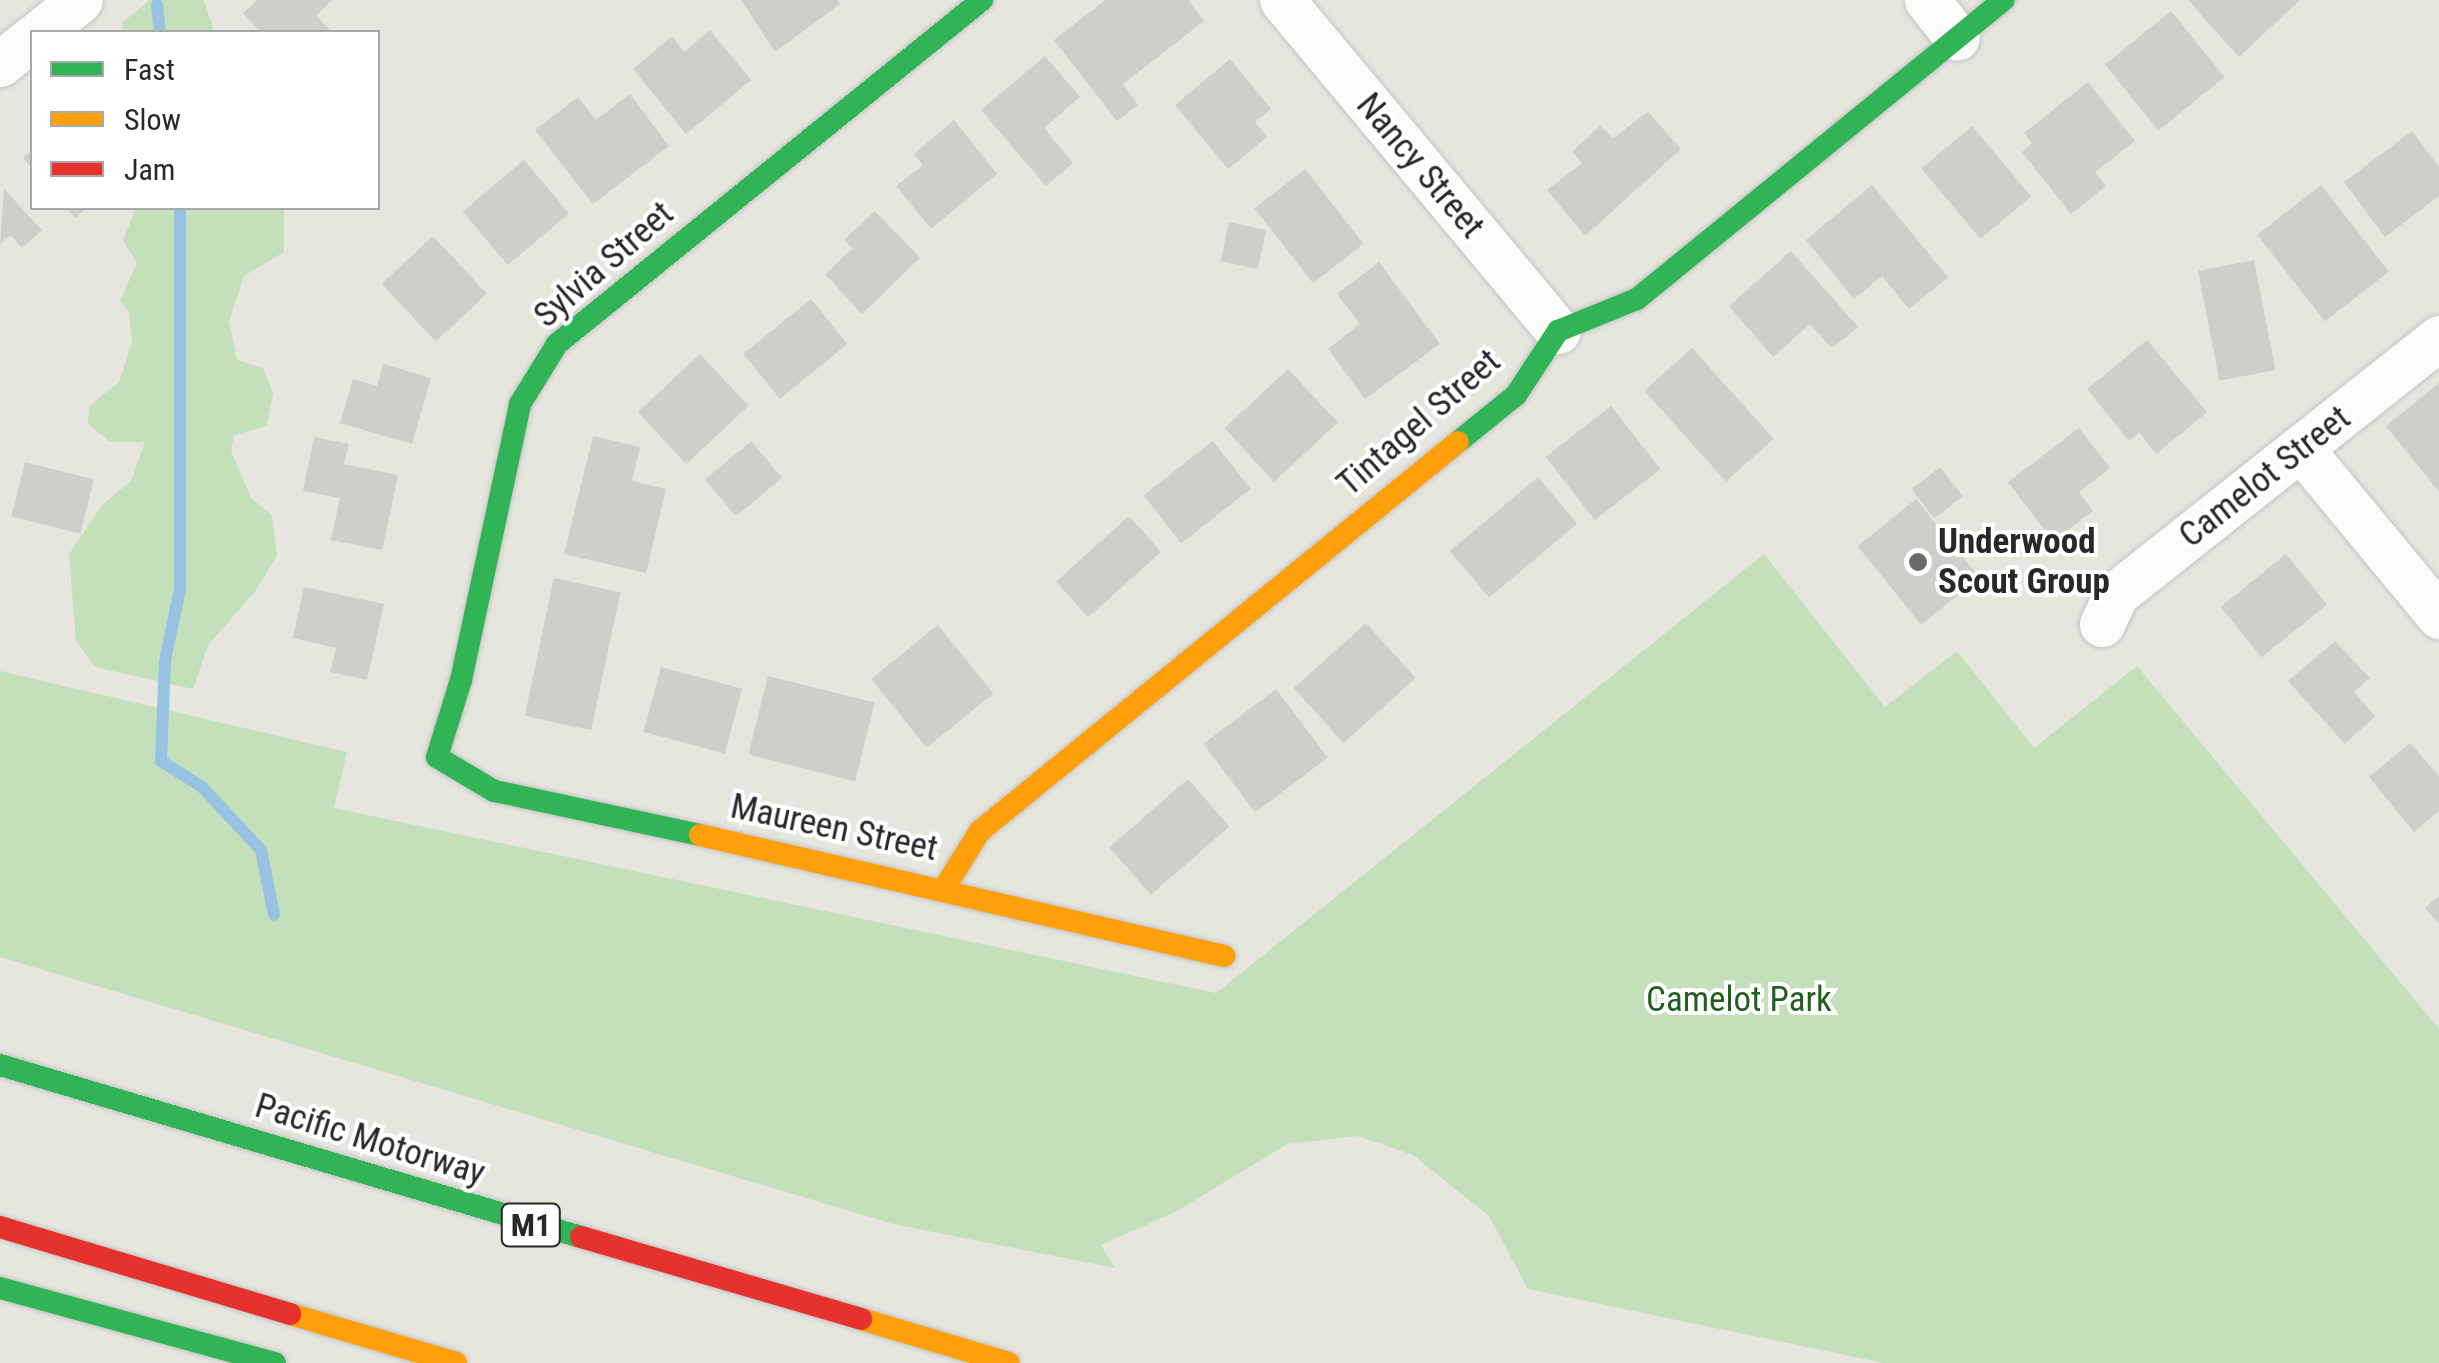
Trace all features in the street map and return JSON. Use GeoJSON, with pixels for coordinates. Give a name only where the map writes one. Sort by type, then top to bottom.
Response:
{"type":"FeatureCollection","features":[{"type":"Feature","properties":{"kind":"main road","name":"Sylvia Street"},"geometry":{"type":"LineString","coordinates":[[436,757],[461,680],[520,404],[557,344],[982,0]]}},
{"type":"Feature","properties":{"kind":"main road"},"geometry":{"type":"LineString","coordinates":[[1558,332],[1637,299],[2004,0]]}},
{"type":"Feature","properties":{"kind":"main road","name":"Tintagel Street"},"geometry":{"type":"LineString","coordinates":[[945,887],[980,831],[1516,395],[1558,332]]}},
{"type":"Feature","properties":{"kind":"main road","name":"Maureen Street"},"geometry":{"type":"LineString","coordinates":[[436,757],[494,792],[945,887],[1224,956]]}},
{"type":"Feature","properties":{"kind":"main road","name":"Pacific Motorway"},"geometry":{"type":"LineString","coordinates":[[0,1065],[1009,1363]]}},
{"type":"Feature","properties":{"kind":"main road"},"geometry":{"type":"LineString","coordinates":[[0,1227],[456,1363]]}},
{"type":"Feature","properties":{"kind":"main road"},"geometry":{"type":"LineString","coordinates":[[0,1288],[274,1363]]}},
{"type":"Feature","properties":{"kind":"street"},"geometry":{"type":"LineString","coordinates":[[42,30],[80,0]]}},
{"type":"Feature","properties":{"kind":"street","name":"Nancy Street"},"geometry":{"type":"LineString","coordinates":[[1282,0],[1558,332]]}},
{"type":"Feature","properties":{"kind":"street"},"geometry":{"type":"LineString","coordinates":[[1927,0],[1958,38]]}},
{"type":"Feature","properties":{"kind":"street"},"geometry":{"type":"LineString","coordinates":[[0,64],[30,40]]}},
{"type":"Feature","properties":{"kind":"street","name":"Camelot Street"},"geometry":{"type":"LineString","coordinates":[[2102,624],[2116,594],[2439,338]]}},
{"type":"Feature","properties":{"kind":"street"},"geometry":{"type":"LineString","coordinates":[[2301,449],[2439,616]]}},
{"type":"Feature","properties":{"kind":"green space"},"geometry":{"type":"Polygon","coordinates":[[[150,0],[204,0],[213,30],[123,30],[123,22],[150,0]]]}},
{"type":"Feature","properties":{"kind":"green space"},"geometry":{"type":"Polygon","coordinates":[[[135,210],[284,210],[284,252],[244,276],[229,321],[237,360],[263,368],[273,393],[267,426],[234,435],[231,452],[252,499],[272,515],[277,556],[254,593],[208,645],[193,689],[95,667],[76,641],[69,554],[103,504],[131,481],[145,442],[110,442],[88,424],[89,406],[119,382],[132,342],[129,312],[120,301],[137,263],[123,240],[135,210]]]}},
{"type":"Feature","properties":{"kind":"green space","name":"Camelot Park"},"geometry":{"type":"Polygon","coordinates":[[[1764,554],[1885,707],[1957,651],[2034,748],[2137,666],[2439,1029],[2439,1363],[1884,1363],[1528,1289],[1489,1216],[1413,1155],[1358,1136],[1287,1144],[1177,1211],[1101,1245],[1115,1268],[893,1224],[0,957],[0,671],[347,752],[334,808],[1216,993],[1764,554]]]}},
{"type":"Feature","properties":{"kind":"building"},"geometry":{"type":"Polygon","coordinates":[[[257,0],[333,0],[316,15],[330,30],[258,30],[243,13],[257,0]]]}},
{"type":"Feature","properties":{"kind":"building"},"geometry":{"type":"Polygon","coordinates":[[[741,0],[837,0],[840,4],[775,52],[741,0]]]}},
{"type":"Feature","properties":{"kind":"building"},"geometry":{"type":"Polygon","coordinates":[[[1105,0],[1188,0],[1204,21],[1123,84],[1138,105],[1117,121],[1054,40],[1105,0]]]}},
{"type":"Feature","properties":{"kind":"building"},"geometry":{"type":"Polygon","coordinates":[[[2188,0],[2300,0],[2239,57],[2188,0]]]}},
{"type":"Feature","properties":{"kind":"building"},"geometry":{"type":"Polygon","coordinates":[[[2171,11],[2224,77],[2158,131],[2105,64],[2171,11]]]}},
{"type":"Feature","properties":{"kind":"building"},"geometry":{"type":"Polygon","coordinates":[[[710,30],[751,80],[686,134],[633,69],[672,36],[684,52],[710,30]]]}},
{"type":"Feature","properties":{"kind":"building"},"geometry":{"type":"Polygon","coordinates":[[[1045,56],[1080,97],[1044,128],[1073,163],[1046,186],[981,110],[1045,56]]]}},
{"type":"Feature","properties":{"kind":"building"},"geometry":{"type":"Polygon","coordinates":[[[1230,59],[1271,109],[1255,122],[1267,137],[1228,169],[1175,105],[1230,59]]]}},
{"type":"Feature","properties":{"kind":"building"},"geometry":{"type":"Polygon","coordinates":[[[2088,82],[2135,141],[2095,172],[2106,186],[2071,214],[2022,152],[2032,143],[2024,133],[2088,82]]]}},
{"type":"Feature","properties":{"kind":"building"},"geometry":{"type":"Polygon","coordinates":[[[630,94],[669,146],[593,204],[535,130],[578,97],[596,120],[630,94]]]}},
{"type":"Feature","properties":{"kind":"building"},"geometry":{"type":"Polygon","coordinates":[[[1648,112],[1681,149],[1585,236],[1547,190],[1582,163],[1572,152],[1600,126],[1613,138],[1648,112]]]}},
{"type":"Feature","properties":{"kind":"building"},"geometry":{"type":"Polygon","coordinates":[[[954,120],[997,174],[931,229],[896,186],[923,165],[914,154],[954,120]]]}},
{"type":"Feature","properties":{"kind":"building"},"geometry":{"type":"Polygon","coordinates":[[[1972,126],[2031,196],[1981,239],[1921,168],[1972,126]]]}},
{"type":"Feature","properties":{"kind":"building"},"geometry":{"type":"Polygon","coordinates":[[[2412,131],[2439,167],[2439,196],[2385,237],[2344,182],[2412,131]]]}},
{"type":"Feature","properties":{"kind":"building"},"geometry":{"type":"Polygon","coordinates":[[[524,160],[569,214],[508,265],[463,211],[524,160]]]}},
{"type":"Feature","properties":{"kind":"building"},"geometry":{"type":"Polygon","coordinates":[[[1305,169],[1363,244],[1313,283],[1255,208],[1305,169]]]}},
{"type":"Feature","properties":{"kind":"building"},"geometry":{"type":"Polygon","coordinates":[[[1872,185],[1948,277],[1909,309],[1882,276],[1854,299],[1806,240],[1872,185]]]}},
{"type":"Feature","properties":{"kind":"building"},"geometry":{"type":"Polygon","coordinates":[[[2321,185],[2389,272],[2325,322],[2257,235],[2321,185]]]}},
{"type":"Feature","properties":{"kind":"building"},"geometry":{"type":"Polygon","coordinates":[[[4,189],[42,230],[22,248],[10,235],[0,245],[4,189]]]}},
{"type":"Feature","properties":{"kind":"building"},"geometry":{"type":"Polygon","coordinates":[[[68,210],[85,210],[75,218],[68,210]]]}},
{"type":"Feature","properties":{"kind":"building"},"geometry":{"type":"Polygon","coordinates":[[[875,211],[920,258],[862,314],[825,274],[853,248],[844,240],[875,211]]]}},
{"type":"Feature","properties":{"kind":"building"},"geometry":{"type":"Polygon","coordinates":[[[1229,222],[1266,230],[1258,269],[1221,261],[1229,222]]]}},
{"type":"Feature","properties":{"kind":"building"},"geometry":{"type":"Polygon","coordinates":[[[433,236],[487,294],[436,342],[382,284],[433,236]]]}},
{"type":"Feature","properties":{"kind":"building"},"geometry":{"type":"Polygon","coordinates":[[[1791,251],[1858,327],[1832,348],[1810,324],[1773,357],[1729,306],[1791,251]]]}},
{"type":"Feature","properties":{"kind":"building"},"geometry":{"type":"Polygon","coordinates":[[[2254,260],[2275,370],[2219,381],[2198,271],[2254,260]]]}},
{"type":"Feature","properties":{"kind":"building"},"geometry":{"type":"Polygon","coordinates":[[[1379,262],[1440,344],[1365,399],[1328,349],[1360,324],[1337,294],[1379,262]]]}},
{"type":"Feature","properties":{"kind":"building"},"geometry":{"type":"Polygon","coordinates":[[[811,299],[848,344],[780,399],[743,354],[811,299]]]}},
{"type":"Feature","properties":{"kind":"building"},"geometry":{"type":"Polygon","coordinates":[[[2147,340],[2207,412],[2156,454],[2139,432],[2129,441],[2087,389],[2147,340]]]}},
{"type":"Feature","properties":{"kind":"building"},"geometry":{"type":"Polygon","coordinates":[[[1692,348],[1774,439],[1726,481],[1644,391],[1692,348]]]}},
{"type":"Feature","properties":{"kind":"building"},"geometry":{"type":"Polygon","coordinates":[[[700,354],[748,406],[686,464],[638,412],[700,354]]]}},
{"type":"Feature","properties":{"kind":"building"},"geometry":{"type":"Polygon","coordinates":[[[383,364],[431,378],[412,444],[340,423],[353,379],[377,386],[383,364]]]}},
{"type":"Feature","properties":{"kind":"building"},"geometry":{"type":"Polygon","coordinates":[[[1288,369],[1338,422],[1274,482],[1224,428],[1288,369]]]}},
{"type":"Feature","properties":{"kind":"building"},"geometry":{"type":"Polygon","coordinates":[[[2439,383],[2439,492],[2386,426],[2439,383]]]}},
{"type":"Feature","properties":{"kind":"building"},"geometry":{"type":"Polygon","coordinates":[[[1611,406],[1660,469],[1595,520],[1546,457],[1611,406]]]}},
{"type":"Feature","properties":{"kind":"building"},"geometry":{"type":"Polygon","coordinates":[[[2079,428],[2110,468],[2079,492],[2093,511],[2053,541],[2008,482],[2079,428]]]}},
{"type":"Feature","properties":{"kind":"building"},"geometry":{"type":"Polygon","coordinates":[[[593,436],[640,447],[632,481],[666,489],[646,573],[564,554],[593,436]]]}},
{"type":"Feature","properties":{"kind":"building"},"geometry":{"type":"Polygon","coordinates":[[[314,437],[349,444],[344,464],[398,475],[382,550],[331,540],[340,498],[303,491],[314,437]]]}},
{"type":"Feature","properties":{"kind":"building"},"geometry":{"type":"Polygon","coordinates":[[[751,441],[782,478],[736,516],[705,480],[751,441]]]}},
{"type":"Feature","properties":{"kind":"building"},"geometry":{"type":"Polygon","coordinates":[[[1213,441],[1251,489],[1181,543],[1144,495],[1213,441]]]}},
{"type":"Feature","properties":{"kind":"building"},"geometry":{"type":"Polygon","coordinates":[[[25,462],[94,479],[80,534],[11,516],[25,462]]]}},
{"type":"Feature","properties":{"kind":"building"},"geometry":{"type":"Polygon","coordinates":[[[1940,467],[1963,496],[1934,518],[1912,489],[1940,467]]]}},
{"type":"Feature","properties":{"kind":"building"},"geometry":{"type":"Polygon","coordinates":[[[1538,477],[1577,524],[1489,598],[1450,551],[1538,477]]]}},
{"type":"Feature","properties":{"kind":"building","name":"Underwood Scout Group"},"geometry":{"type":"Polygon","coordinates":[[[1916,499],[1980,577],[1921,625],[1858,546],[1916,499]]]}},
{"type":"Feature","properties":{"kind":"building"},"geometry":{"type":"Polygon","coordinates":[[[1129,516],[1161,552],[1088,617],[1056,582],[1129,516]]]}},
{"type":"Feature","properties":{"kind":"building"},"geometry":{"type":"Polygon","coordinates":[[[2286,554],[2327,605],[2262,657],[2221,607],[2286,554]]]}},
{"type":"Feature","properties":{"kind":"building"},"geometry":{"type":"Polygon","coordinates":[[[554,578],[621,592],[591,730],[525,716],[554,578]]]}},
{"type":"Feature","properties":{"kind":"building"},"geometry":{"type":"Polygon","coordinates":[[[304,587],[384,604],[367,680],[330,672],[336,648],[293,638],[304,587]]]}},
{"type":"Feature","properties":{"kind":"building"},"geometry":{"type":"Polygon","coordinates":[[[1366,623],[1416,678],[1343,743],[1294,688],[1366,623]]]}},
{"type":"Feature","properties":{"kind":"building"},"geometry":{"type":"Polygon","coordinates":[[[938,625],[993,693],[927,748],[871,679],[938,625]]]}},
{"type":"Feature","properties":{"kind":"building"},"geometry":{"type":"Polygon","coordinates":[[[2335,641],[2370,678],[2354,692],[2375,716],[2345,744],[2288,681],[2335,641]]]}},
{"type":"Feature","properties":{"kind":"building"},"geometry":{"type":"Polygon","coordinates":[[[661,667],[742,689],[725,753],[644,732],[661,667]]]}},
{"type":"Feature","properties":{"kind":"building"},"geometry":{"type":"Polygon","coordinates":[[[768,676],[875,703],[855,781],[748,755],[768,676]]]}},
{"type":"Feature","properties":{"kind":"building"},"geometry":{"type":"Polygon","coordinates":[[[1276,689],[1328,758],[1255,812],[1203,744],[1276,689]]]}},
{"type":"Feature","properties":{"kind":"building"},"geometry":{"type":"Polygon","coordinates":[[[2410,743],[2439,776],[2439,811],[2414,832],[2369,777],[2410,743]]]}},
{"type":"Feature","properties":{"kind":"building"},"geometry":{"type":"Polygon","coordinates":[[[1188,779],[1229,827],[1151,895],[1110,847],[1188,779]]]}},
{"type":"Feature","properties":{"kind":"building"},"geometry":{"type":"Polygon","coordinates":[[[2439,896],[2439,924],[2425,908],[2439,896]]]}},
{"type":"Feature","properties":{"kind":"waterway"},"geometry":{"type":"LineString","coordinates":[[157,5],[160,30]]}},
{"type":"Feature","properties":{"kind":"waterway"},"geometry":{"type":"LineString","coordinates":[[180,210],[180,589],[165,661],[161,761],[202,787],[261,850],[274,915]]}},
{"type":"Feature","properties":{"kind":"traffic: fast"},"geometry":{"type":"LineString","coordinates":[[700,835],[494,791],[437,757],[461,680],[520,404],[557,344],[982,0]]}},
{"type":"Feature","properties":{"kind":"traffic: fast"},"geometry":{"type":"LineString","coordinates":[[1458,442],[1516,395],[1558,331],[1637,299],[2004,0]]}},
{"type":"Feature","properties":{"kind":"traffic: fast"},"geometry":{"type":"LineString","coordinates":[[0,1065],[581,1237]]}},
{"type":"Feature","properties":{"kind":"traffic: fast"},"geometry":{"type":"LineString","coordinates":[[0,1288],[275,1363]]}},
{"type":"Feature","properties":{"kind":"traffic: slow"},"geometry":{"type":"LineString","coordinates":[[945,887],[980,831],[1458,442]]}},
{"type":"Feature","properties":{"kind":"traffic: slow"},"geometry":{"type":"LineString","coordinates":[[700,835],[1224,956]]}},
{"type":"Feature","properties":{"kind":"traffic: slow"},"geometry":{"type":"LineString","coordinates":[[290,1314],[456,1363]]}},
{"type":"Feature","properties":{"kind":"traffic: slow"},"geometry":{"type":"LineString","coordinates":[[861,1319],[1009,1363]]}},
{"type":"Feature","properties":{"kind":"traffic: jam"},"geometry":{"type":"LineString","coordinates":[[0,1227],[290,1314]]}},
{"type":"Feature","properties":{"kind":"traffic: jam"},"geometry":{"type":"LineString","coordinates":[[581,1237],[861,1319]]}},
{"type":"Feature","properties":{"kind":"place","name":"Underwood Scout Group"},"geometry":{"type":"Point","coordinates":[1918,562]}}]}
